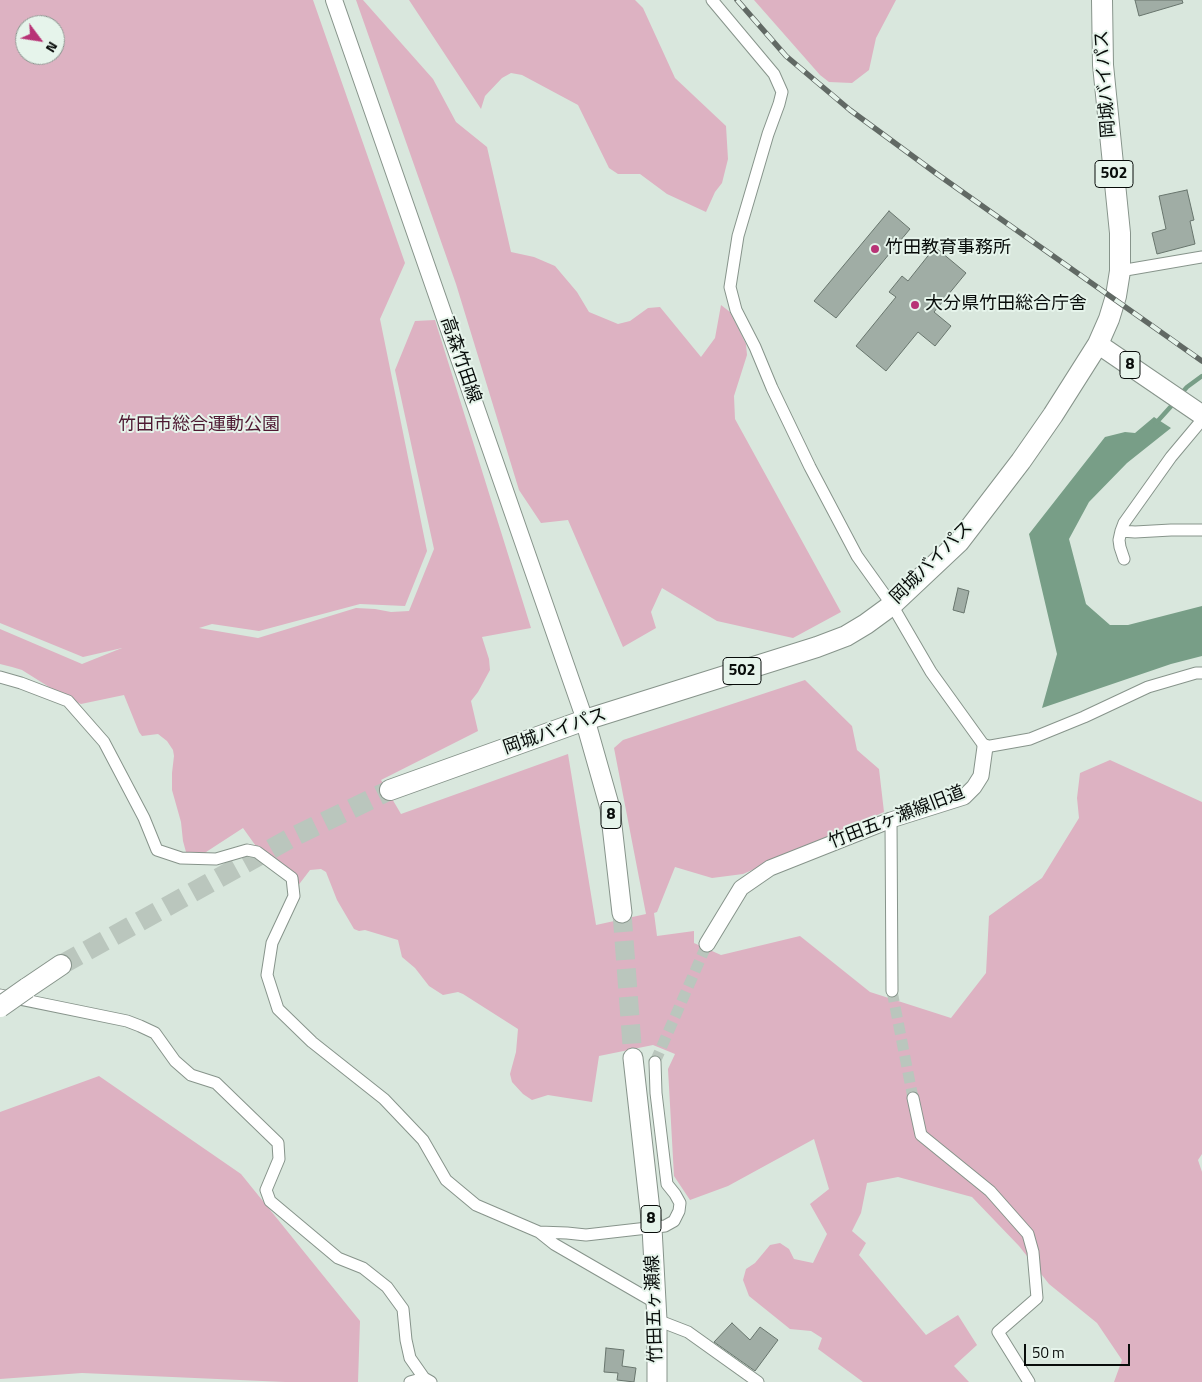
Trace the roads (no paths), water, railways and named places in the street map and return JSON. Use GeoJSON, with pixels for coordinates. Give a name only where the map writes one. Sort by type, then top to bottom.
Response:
{"type":"FeatureCollection","features":[{"type":"Feature","properties":{"kind":"highway","name":"岡城バイパス"},"geometry":{"type":"LineString","coordinates":[[390,790],[585,720],[817,648],[846,636],[892,606],[959,542],[1032,446],[1053,415],[1098,344],[1109,319],[1116,296],[1120,271],[1120,232],[1103,65],[1102,0]]}},
{"type":"Feature","properties":{"kind":"highway"},"geometry":{"type":"LineString","coordinates":[[0,1007],[60,965]]}},
{"type":"Feature","properties":{"kind":"main road","name":"高森竹田線"},"geometry":{"type":"LineString","coordinates":[[334,0],[585,720]]}},
{"type":"Feature","properties":{"kind":"main road","name":"8"},"geometry":{"type":"LineString","coordinates":[[1098,344],[1198,414]]}},
{"type":"Feature","properties":{"kind":"main road","name":"8"},"geometry":{"type":"LineString","coordinates":[[585,720],[610,808],[622,913]]}},
{"type":"Feature","properties":{"kind":"main road","name":"竹田五ヶ瀬線"},"geometry":{"type":"LineString","coordinates":[[632,1058],[652,1228],[657,1382]]}},
{"type":"Feature","properties":{"kind":"street"},"geometry":{"type":"LineString","coordinates":[[712,0],[774,74],[782,92],[738,236],[730,287],[736,310],[755,347],[810,468],[857,556],[892,606],[932,672],[985,747],[1030,739],[1084,717],[1148,687],[1196,673],[1202,673]]}},
{"type":"Feature","properties":{"kind":"street"},"geometry":{"type":"LineString","coordinates":[[1120,271],[1202,257]]}},
{"type":"Feature","properties":{"kind":"street"},"geometry":{"type":"LineString","coordinates":[[1124,559],[1120,547],[1121,531],[1124,523],[1171,457],[1198,414]]}},
{"type":"Feature","properties":{"kind":"street"},"geometry":{"type":"LineString","coordinates":[[1121,531],[1202,530]]}},
{"type":"Feature","properties":{"kind":"street"},"geometry":{"type":"LineString","coordinates":[[0,677],[68,701],[104,742],[144,818],[157,850],[181,858],[216,859],[246,850],[258,852],[292,878],[294,896],[272,943],[267,976],[278,1009],[312,1042],[384,1099],[423,1140],[446,1180],[476,1205],[539,1232],[554,1244],[688,1332],[758,1382]]}},
{"type":"Feature","properties":{"kind":"street","name":"竹田五ヶ瀬線旧道"},"geometry":{"type":"LineString","coordinates":[[707,944],[740,888],[770,868],[891,820],[964,797],[981,776],[985,747]]}},
{"type":"Feature","properties":{"kind":"street"},"geometry":{"type":"LineString","coordinates":[[891,820],[892,992]]}},
{"type":"Feature","properties":{"kind":"street"},"geometry":{"type":"LineString","coordinates":[[0,995],[127,1021],[140,1026],[155,1033],[175,1061],[191,1075],[216,1084],[278,1143],[279,1159],[266,1190],[270,1201],[338,1258],[363,1268],[387,1287],[403,1309],[410,1358],[428,1380]]}},
{"type":"Feature","properties":{"kind":"street"},"geometry":{"type":"LineString","coordinates":[[539,1232],[586,1235],[665,1226],[674,1221],[679,1211],[680,1203],[667,1184],[656,1093],[655,1062]]}},
{"type":"Feature","properties":{"kind":"street"},"geometry":{"type":"LineString","coordinates":[[913,1098],[921,1135],[990,1191],[1028,1234],[1033,1252],[1037,1298],[998,1332],[1029,1382]]}},
{"type":"Feature","properties":{"kind":"street"},"geometry":{"type":"LineString","coordinates":[[410,1382],[428,1380]]}},
{"type":"Feature","properties":{"kind":"waterway"},"geometry":{"type":"LineString","coordinates":[[1180,395],[1202,376]]}},
{"type":"Feature","properties":{"kind":"waterway"},"geometry":{"type":"LineString","coordinates":[[1156,423],[1174,403]]}},
{"type":"Feature","properties":{"kind":"tunnel"},"geometry":{"type":"LineString","coordinates":[[61,965],[291,838],[390,790]]}},
{"type":"Feature","properties":{"kind":"tunnel"},"geometry":{"type":"LineString","coordinates":[[622,913],[633,1058]]}},
{"type":"Feature","properties":{"kind":"tunnel"},"geometry":{"type":"LineString","coordinates":[[655,1062],[707,944]]}},
{"type":"Feature","properties":{"kind":"tunnel"},"geometry":{"type":"LineString","coordinates":[[892,991],[913,1098]]}},
{"type":"Feature","properties":{"kind":"railway"},"geometry":{"type":"LineString","coordinates":[[737,0],[786,56],[850,110],[937,174],[1202,361]]}},
{"type":"Feature","properties":{"kind":"place","name":"竹田教育事務所"},"geometry":{"type":"Point","coordinates":[875,249]}},
{"type":"Feature","properties":{"kind":"place","name":"大分県竹田総合庁舎"},"geometry":{"type":"Point","coordinates":[915,305]}},
{"type":"Feature","properties":{"kind":"park label","name":"竹田市総合運動公園"},"geometry":{"type":"Point","coordinates":[199,426]}}]}
